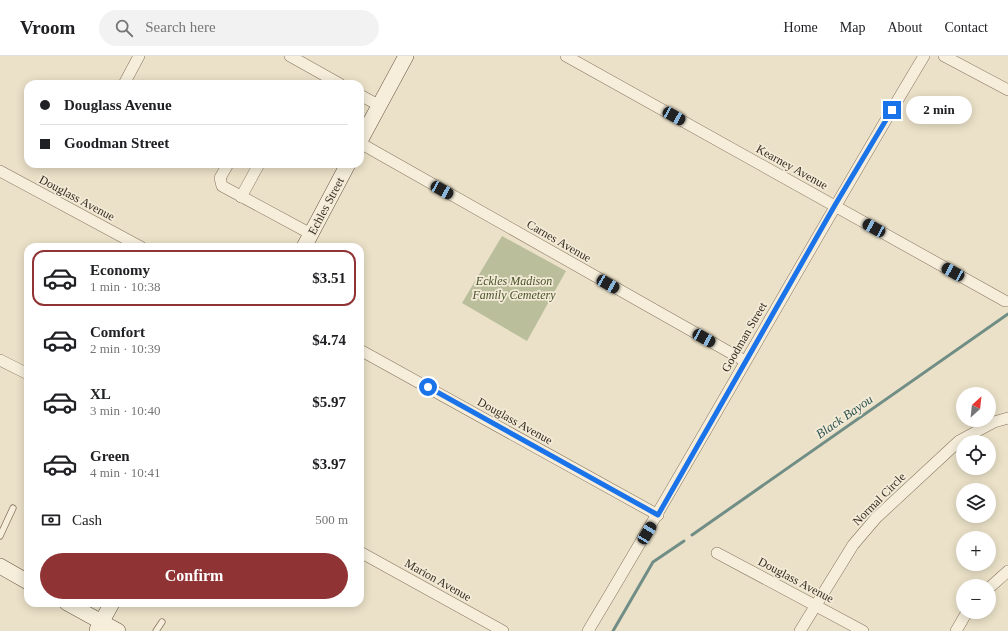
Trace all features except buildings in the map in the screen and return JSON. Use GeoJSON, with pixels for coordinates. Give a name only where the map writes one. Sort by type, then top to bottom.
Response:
{"type":"FeatureCollection","features":[{"type":"Feature","properties":{"kind":"street"},"geometry":{"type":"LineString","coordinates":[[126,80],[139,56]]}},
{"type":"Feature","properties":{"kind":"street"},"geometry":{"type":"LineString","coordinates":[[290,56],[333,80]]}},
{"type":"Feature","properties":{"kind":"street"},"geometry":{"type":"LineString","coordinates":[[364,135],[406,56]]}},
{"type":"Feature","properties":{"kind":"street","name":"Kearney Avenue"},"geometry":{"type":"LineString","coordinates":[[566,56],[1005,301]]}},
{"type":"Feature","properties":{"kind":"street","name":"Goodman Street"},"geometry":{"type":"LineString","coordinates":[[588,631],[658,515],[835,205],[924,56]]}},
{"type":"Feature","properties":{"kind":"street"},"geometry":{"type":"LineString","coordinates":[[944,56],[1008,90]]}},
{"type":"Feature","properties":{"kind":"street"},"geometry":{"type":"LineString","coordinates":[[364,97],[380,106]]}},
{"type":"Feature","properties":{"kind":"street","name":"Carnes Avenue"},"geometry":{"type":"LineString","coordinates":[[364,144],[745,361]]}},
{"type":"Feature","properties":{"kind":"street"},"geometry":{"type":"LineString","coordinates":[[226,168],[220,178],[222,186],[311,234]]}},
{"type":"Feature","properties":{"kind":"street"},"geometry":{"type":"LineString","coordinates":[[241,197],[257,168]]}},
{"type":"Feature","properties":{"kind":"street","name":"Echles Street"},"geometry":{"type":"LineString","coordinates":[[306,243],[346,168]]}},
{"type":"Feature","properties":{"kind":"street","name":"Douglass Avenue"},"geometry":{"type":"LineString","coordinates":[[0,171],[134,243]]}},
{"type":"Feature","properties":{"kind":"street","name":"Douglass Avenue"},"geometry":{"type":"LineString","coordinates":[[364,352],[658,515]]}},
{"type":"Feature","properties":{"kind":"street"},"geometry":{"type":"LineString","coordinates":[[0,360],[24,372]]}},
{"type":"Feature","properties":{"kind":"street","name":"Normal Circle"},"geometry":{"type":"LineString","coordinates":[[800,631],[814,605],[853,545],[876,518],[959,441],[994,422],[1008,418]]}},
{"type":"Feature","properties":{"kind":"street","name":"Douglass Avenue"},"geometry":{"type":"LineString","coordinates":[[717,553],[863,631]]}},
{"type":"Feature","properties":{"kind":"street","name":"Marion Avenue"},"geometry":{"type":"LineString","coordinates":[[364,554],[503,631]]}},
{"type":"Feature","properties":{"kind":"street"},"geometry":{"type":"LineString","coordinates":[[0,566],[24,580]]}},
{"type":"Feature","properties":{"kind":"street"},"geometry":{"type":"LineString","coordinates":[[996,582],[1008,571]]}},
{"type":"Feature","properties":{"kind":"street"},"geometry":{"type":"LineString","coordinates":[[72,607],[99,627],[118,631]]}},
{"type":"Feature","properties":{"kind":"street"},"geometry":{"type":"LineString","coordinates":[[99,627],[110,607]]}},
{"type":"Feature","properties":{"kind":"street"},"geometry":{"type":"LineString","coordinates":[[956,631],[964,619]]}},
{"type":"Feature","properties":{"kind":"lane"},"geometry":{"type":"LineString","coordinates":[[0,536],[13,508]]}},
{"type":"Feature","properties":{"kind":"lane"},"geometry":{"type":"LineString","coordinates":[[156,631],[162,622]]}},
{"type":"Feature","properties":{"kind":"green space","name":"Eckles Madison Family Cemetery"},"geometry":{"type":"Polygon","coordinates":[[[502,236],[566,271],[527,341],[462,303],[502,236]]]}},
{"type":"Feature","properties":{"kind":"waterway","name":"Black Bayou"},"geometry":{"type":"LineString","coordinates":[[692,535],[1008,314]]}},
{"type":"Feature","properties":{"kind":"waterway","name":"Black Bayou"},"geometry":{"type":"LineString","coordinates":[[613,631],[653,562],[684,541]]}},
{"type":"Feature","properties":{"kind":"route"},"geometry":{"type":"LineString","coordinates":[[428,387],[658,515],[835,205],[892,110]]}}]}
